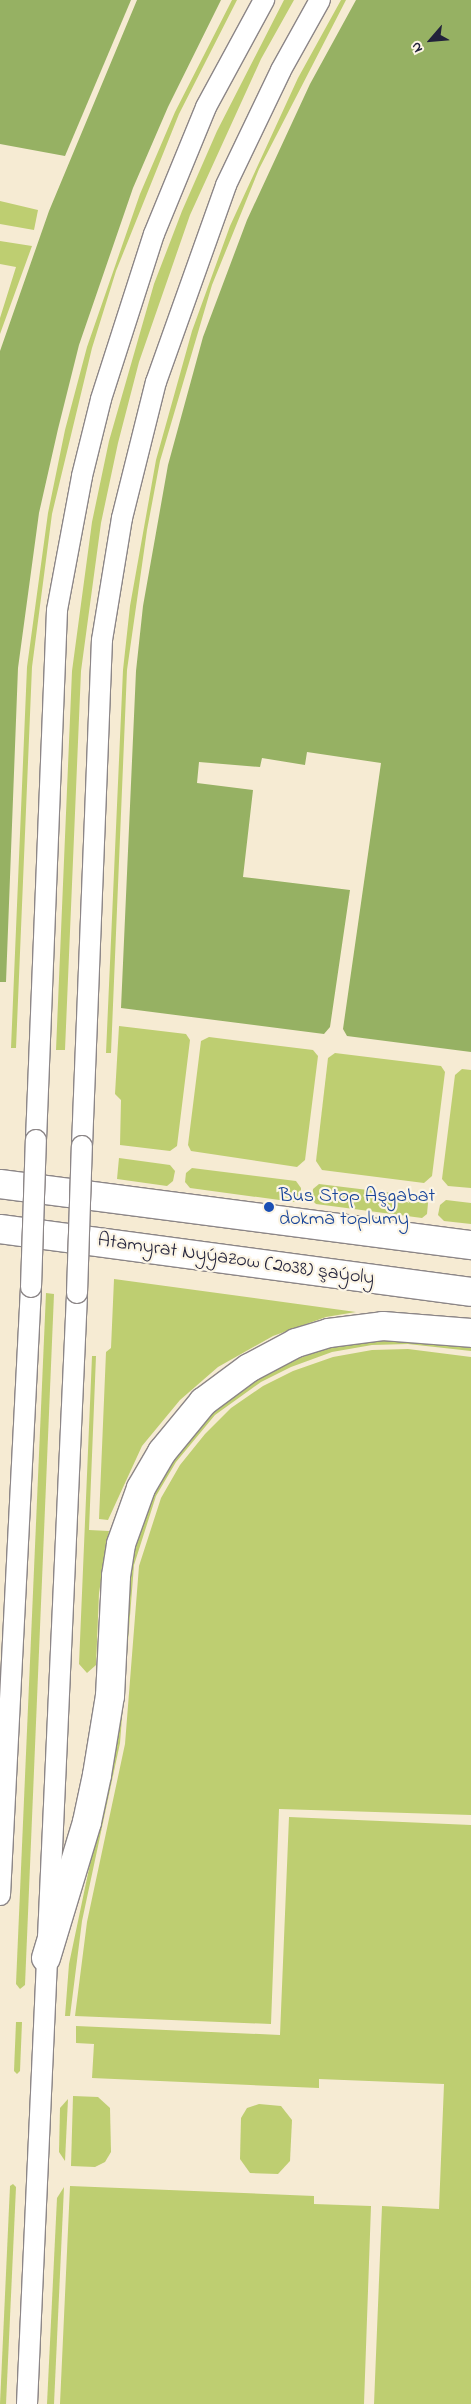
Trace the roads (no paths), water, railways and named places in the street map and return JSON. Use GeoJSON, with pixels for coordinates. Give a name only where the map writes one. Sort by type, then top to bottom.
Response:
{"type":"FeatureCollection","features":[{"type":"Feature","properties":{"kind":"main road"},"geometry":{"type":"LineString","coordinates":[[0,1184],[471,1244]]}},
{"type":"Feature","properties":{"kind":"main road","name":"Atamyrat Nyýazow (2038) şaýoly"},"geometry":{"type":"LineString","coordinates":[[0,1229],[471,1292]]}},
{"type":"Feature","properties":{"kind":"main road"},"geometry":{"type":"LineString","coordinates":[[46,1958],[87,1822],[97,1776],[110,1696],[116,1576],[121,1544],[141,1488],[162,1452],[204,1402],[249,1368],[296,1343],[329,1333],[383,1326],[471,1333]]}},
{"type":"Feature","properties":{"kind":"street"},"geometry":{"type":"LineString","coordinates":[[0,1896],[31,1287],[57,610],[82,476],[101,399],[154,234],[206,107],[264,0]]}},
{"type":"Feature","properties":{"kind":"street"},"geometry":{"type":"LineString","coordinates":[[27,2404],[77,1293],[102,640],[122,518],[156,382],[226,185],[281,70],[320,0]]}},
{"type":"Feature","properties":{"kind":"place","name":"Bus Stop Aşgabat dokma toplumy"},"geometry":{"type":"Point","coordinates":[269,1207]}}]}
